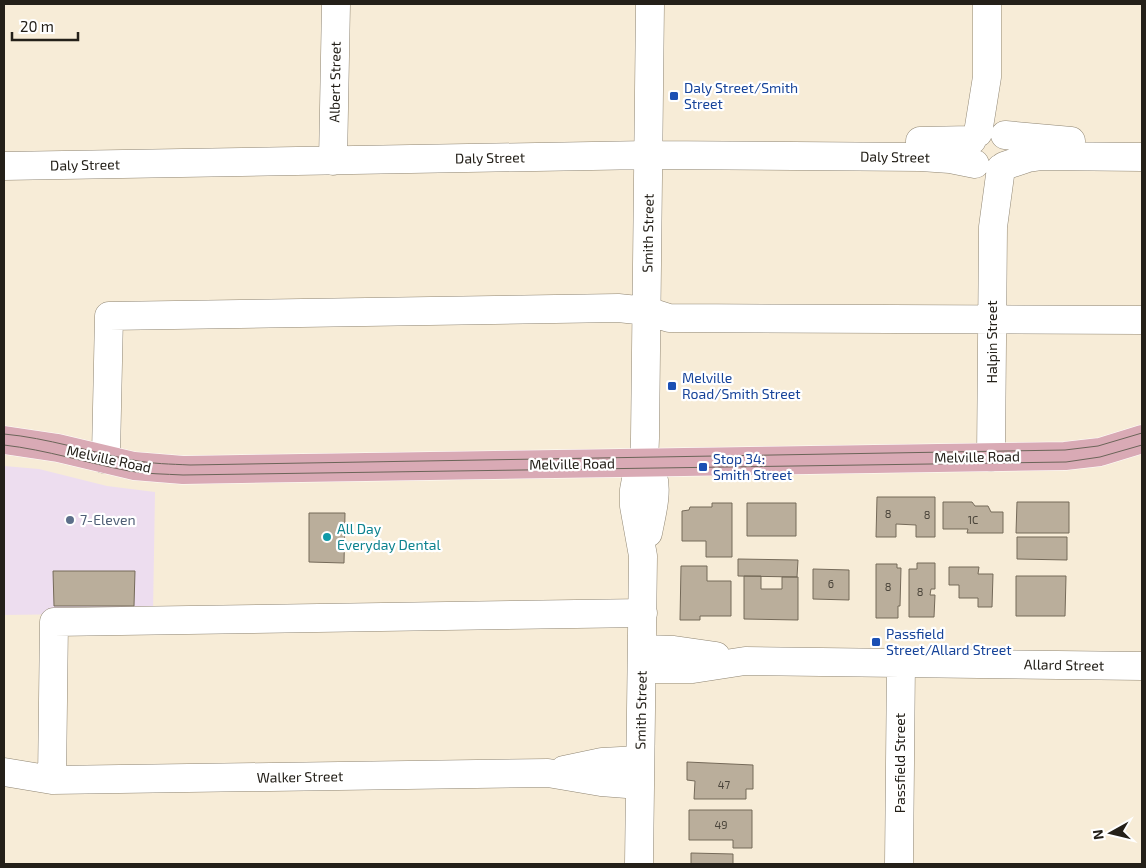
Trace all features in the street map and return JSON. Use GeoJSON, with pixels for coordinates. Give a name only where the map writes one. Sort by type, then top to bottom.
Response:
{"type":"FeatureCollection","features":[{"type":"Feature","properties":{"kind":"main road","name":"Melville Road"},"geometry":{"type":"LineString","coordinates":[[4,440],[58,448],[134,466],[183,470],[1074,455],[1100,452],[1142,440]]}},
{"type":"Feature","properties":{"kind":"street","name":"Albert Street"},"geometry":{"type":"LineString","coordinates":[[333,153],[336,4]]}},
{"type":"Feature","properties":{"kind":"street","name":"Smith Street"},"geometry":{"type":"LineString","coordinates":[[639,864],[643,556],[634,506],[634,490],[638,468],[644,462],[646,438],[650,4]]}},
{"type":"Feature","properties":{"kind":"street","name":"Halpin Street"},"geometry":{"type":"LineString","coordinates":[[988,4],[987,77],[993,228],[991,457]]}},
{"type":"Feature","properties":{"kind":"street","name":"Daly Street"},"geometry":{"type":"LineString","coordinates":[[4,166],[333,153],[648,147],[990,151],[1083,141],[1142,142]]}},
{"type":"Feature","properties":{"kind":"street","name":"Daly Street"},"geometry":{"type":"LineString","coordinates":[[4,150],[333,153]]}},
{"type":"Feature","properties":{"kind":"street","name":"Daly Street"},"geometry":{"type":"LineString","coordinates":[[990,151],[1028,158],[1042,156],[1142,157]]}},
{"type":"Feature","properties":{"kind":"street"},"geometry":{"type":"LineString","coordinates":[[104,459],[106,454],[109,316],[618,308],[647,312],[669,318],[1142,320]]}},
{"type":"Feature","properties":{"kind":"street"},"geometry":{"type":"LineString","coordinates":[[52,780],[54,622],[643,614]]}},
{"type":"Feature","properties":{"kind":"street","name":"Allard Street"},"geometry":{"type":"LineString","coordinates":[[642,659],[697,652],[745,661],[1142,666]]}},
{"type":"Feature","properties":{"kind":"street","name":"Passfield Street"},"geometry":{"type":"LineString","coordinates":[[899,864],[901,662]]}},
{"type":"Feature","properties":{"kind":"street","name":"Walker Street"},"geometry":{"type":"LineString","coordinates":[[4,772],[52,780],[548,773],[602,762],[640,772]]}},
{"type":"Feature","properties":{"kind":"street","name":"Walker Street"},"geometry":{"type":"LineString","coordinates":[[4,791],[52,780]]}},
{"type":"Feature","properties":{"kind":"shaded area"},"geometry":{"type":"Polygon","coordinates":[[[4,466],[39,469],[107,486],[155,492],[153,613],[4,615],[4,466]]]}},
{"type":"Feature","properties":{"kind":"building"},"geometry":{"type":"Polygon","coordinates":[[[877,497],[935,497],[935,537],[916,537],[916,525],[896,524],[896,537],[876,537],[877,497]]]}},
{"type":"Feature","properties":{"kind":"building"},"geometry":{"type":"Polygon","coordinates":[[[943,502],[972,502],[975,506],[988,506],[991,512],[1003,512],[1003,533],[967,533],[968,529],[943,529],[943,502]]]}},
{"type":"Feature","properties":{"kind":"building"},"geometry":{"type":"Polygon","coordinates":[[[1017,502],[1069,502],[1069,533],[1016,533],[1017,502]]]}},
{"type":"Feature","properties":{"kind":"building"},"geometry":{"type":"Polygon","coordinates":[[[712,503],[732,503],[732,557],[706,557],[706,541],[682,541],[682,511],[689,510],[690,507],[712,507],[712,503]]]}},
{"type":"Feature","properties":{"kind":"building"},"geometry":{"type":"Polygon","coordinates":[[[747,503],[796,503],[796,536],[747,536],[747,503]]]}},
{"type":"Feature","properties":{"kind":"building","name":"All Day Everyday Dental"},"geometry":{"type":"Polygon","coordinates":[[[309,513],[345,513],[344,563],[309,562],[309,513]]]}},
{"type":"Feature","properties":{"kind":"building"},"geometry":{"type":"Polygon","coordinates":[[[1017,537],[1067,537],[1067,560],[1017,559],[1017,537]]]}},
{"type":"Feature","properties":{"kind":"building"},"geometry":{"type":"Polygon","coordinates":[[[738,559],[798,560],[797,577],[738,576],[738,559]]]}},
{"type":"Feature","properties":{"kind":"building"},"geometry":{"type":"Polygon","coordinates":[[[917,563],[935,563],[935,589],[931,589],[930,595],[935,595],[934,617],[909,617],[909,569],[917,569],[917,563]]]}},
{"type":"Feature","properties":{"kind":"building"},"geometry":{"type":"Polygon","coordinates":[[[876,564],[897,564],[897,568],[901,568],[898,618],[876,618],[876,564]]]}},
{"type":"Feature","properties":{"kind":"building"},"geometry":{"type":"Polygon","coordinates":[[[681,566],[707,566],[707,581],[731,581],[731,616],[700,616],[700,620],[680,620],[681,566]]]}},
{"type":"Feature","properties":{"kind":"building"},"geometry":{"type":"Polygon","coordinates":[[[949,567],[979,567],[978,574],[993,574],[992,607],[978,607],[978,598],[959,598],[959,585],[949,585],[949,567]]]}},
{"type":"Feature","properties":{"kind":"building"},"geometry":{"type":"Polygon","coordinates":[[[813,569],[849,570],[849,600],[813,599],[813,569]]]}},
{"type":"Feature","properties":{"kind":"building"},"geometry":{"type":"Polygon","coordinates":[[[53,571],[135,571],[134,606],[54,606],[53,571]]]}},
{"type":"Feature","properties":{"kind":"building"},"geometry":{"type":"Polygon","coordinates":[[[744,576],[761,576],[761,589],[782,589],[782,577],[798,577],[798,620],[744,619],[744,576]]]}},
{"type":"Feature","properties":{"kind":"building"},"geometry":{"type":"Polygon","coordinates":[[[1016,576],[1066,576],[1065,616],[1016,616],[1016,576]]]}},
{"type":"Feature","properties":{"kind":"building"},"geometry":{"type":"Polygon","coordinates":[[[687,762],[753,765],[753,789],[746,789],[746,799],[694,799],[695,781],[687,780],[687,762]]]}},
{"type":"Feature","properties":{"kind":"building"},"geometry":{"type":"Polygon","coordinates":[[[689,810],[752,810],[752,848],[733,848],[733,840],[689,840],[689,810]]]}},
{"type":"Feature","properties":{"kind":"building"},"geometry":{"type":"Polygon","coordinates":[[[691,853],[733,854],[733,864],[691,864],[691,853]]]}},
{"type":"Feature","properties":{"kind":"tram line"},"geometry":{"type":"LineString","coordinates":[[4,434],[37,439],[140,461],[190,465],[1065,450],[1098,446],[1142,433]]}},
{"type":"Feature","properties":{"kind":"tram line"},"geometry":{"type":"LineString","coordinates":[[4,445],[36,450],[129,471],[183,475],[1066,462],[1100,457],[1142,445]]}},
{"type":"Feature","properties":{"kind":"place","name":"Daly Street/Smith Street"},"geometry":{"type":"Point","coordinates":[674,96]}},
{"type":"Feature","properties":{"kind":"place","name":"Melville Road/Smith Street"},"geometry":{"type":"Point","coordinates":[672,386]}},
{"type":"Feature","properties":{"kind":"place","name":"Stop 34: Smith Street"},"geometry":{"type":"Point","coordinates":[703,467]}},
{"type":"Feature","properties":{"kind":"place","name":"7-Eleven"},"geometry":{"type":"Point","coordinates":[70,520]}},
{"type":"Feature","properties":{"kind":"place","name":"All Day Everyday Dental"},"geometry":{"type":"Point","coordinates":[327,537]}},
{"type":"Feature","properties":{"kind":"place","name":"Passfield Street/Allard Street"},"geometry":{"type":"Point","coordinates":[876,642]}}]}
